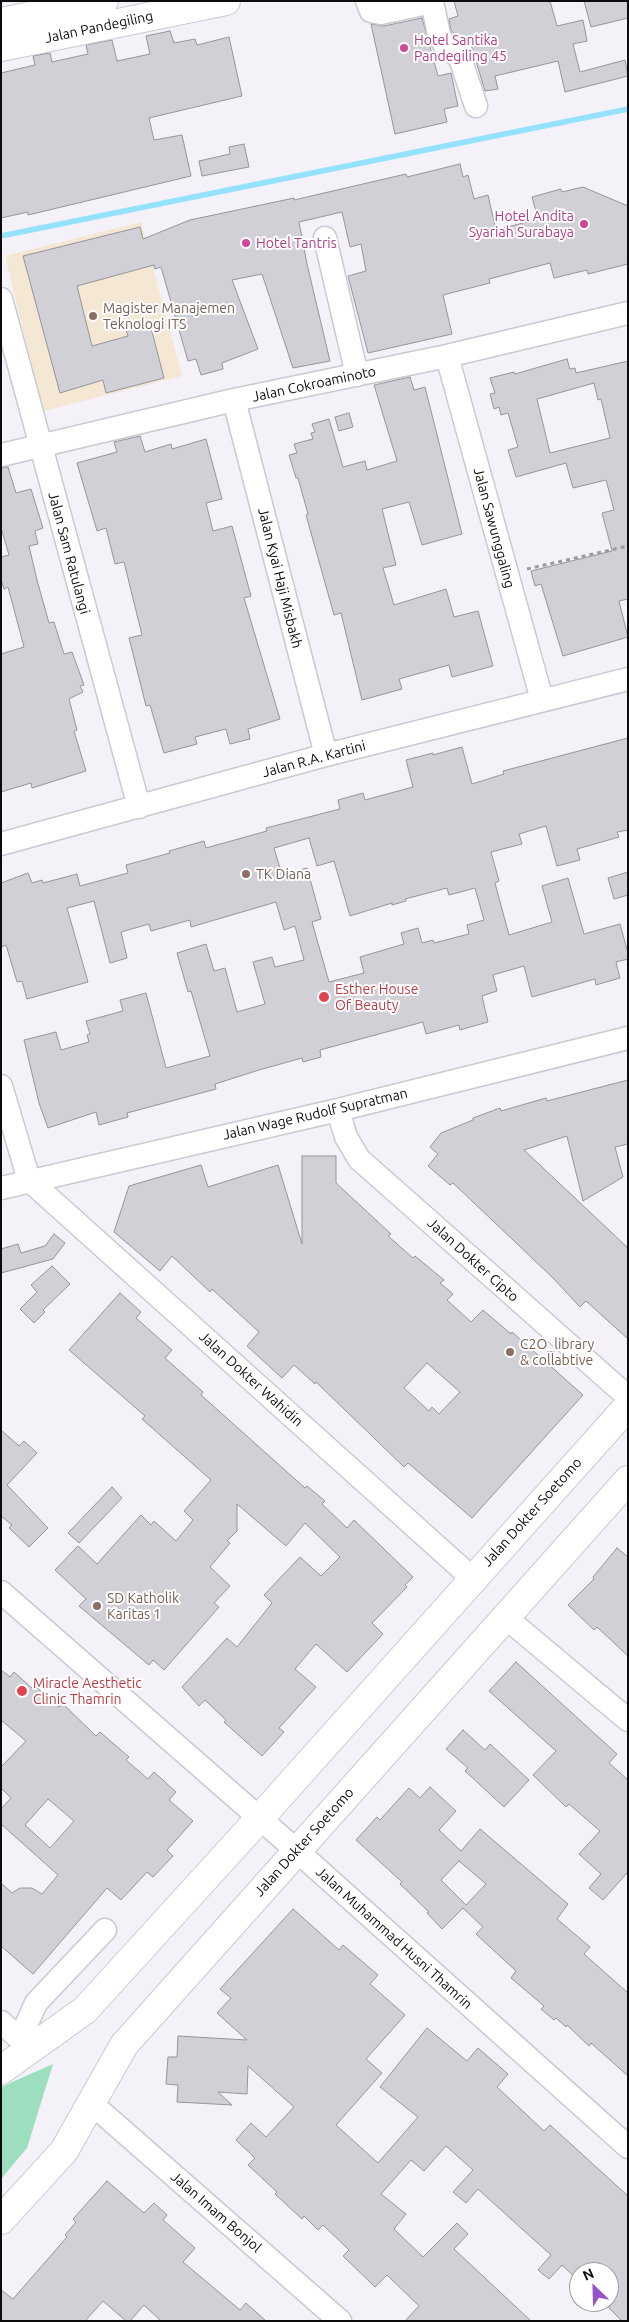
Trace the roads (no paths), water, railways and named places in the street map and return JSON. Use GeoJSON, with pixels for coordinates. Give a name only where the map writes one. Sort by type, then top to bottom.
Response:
{"type":"FeatureCollection","features":[{"type":"Feature","properties":{"kind":"main road","name":"Jalan Pandegiling"},"geometry":{"type":"LineString","coordinates":[[1,22],[28,9],[104,1]]}},
{"type":"Feature","properties":{"kind":"main road","name":"Jalan Pandegiling"},"geometry":{"type":"LineString","coordinates":[[1,47],[226,1]]}},
{"type":"Feature","properties":{"kind":"main road","name":"Jalan Dokter Soetomo"},"geometry":{"type":"LineString","coordinates":[[1,2070],[25,2044],[85,2010],[259,1819],[472,1578],[628,1406]]}},
{"type":"Feature","properties":{"kind":"main road","name":"Jalan Dokter Soetomo"},"geometry":{"type":"LineString","coordinates":[[1,2220],[64,2151],[124,2045],[504,1616],[628,1480]]}},
{"type":"Feature","properties":{"kind":"street"},"geometry":{"type":"LineString","coordinates":[[367,1],[372,11],[381,13],[432,2],[439,35],[444,44],[460,58],[476,106]]}},
{"type":"Feature","properties":{"kind":"street"},"geometry":{"type":"LineString","coordinates":[[325,238],[357,375]]}},
{"type":"Feature","properties":{"kind":"street","name":"Jalan Sam Ratulangi"},"geometry":{"type":"LineString","coordinates":[[1,300],[39,446],[139,807]]}},
{"type":"Feature","properties":{"kind":"street","name":"Jalan Cokroaminoto"},"geometry":{"type":"LineString","coordinates":[[1,455],[234,400],[446,356],[628,313]]}},
{"type":"Feature","properties":{"kind":"street","name":"Jalan Sawunggaling"},"geometry":{"type":"LineString","coordinates":[[446,356],[542,700]]}},
{"type":"Feature","properties":{"kind":"street","name":"Jalan Kyai Haji Misbakh"},"geometry":{"type":"LineString","coordinates":[[234,400],[326,755]]}},
{"type":"Feature","properties":{"kind":"street","name":"Jalan R.A. Kartini"},"geometry":{"type":"LineString","coordinates":[[1,844],[326,755],[628,679]]}},
{"type":"Feature","properties":{"kind":"street","name":"Jalan Wage Rudolf Supratman"},"geometry":{"type":"LineString","coordinates":[[1,1188],[338,1110],[628,1038]]}},
{"type":"Feature","properties":{"kind":"street"},"geometry":{"type":"LineString","coordinates":[[1,1086],[29,1180]]}},
{"type":"Feature","properties":{"kind":"street","name":"Jalan Dokter Cipto"},"geometry":{"type":"LineString","coordinates":[[338,1110],[346,1137],[359,1159],[628,1398]]}},
{"type":"Feature","properties":{"kind":"street","name":"Jalan Dokter Wahidin"},"geometry":{"type":"LineString","coordinates":[[29,1180],[472,1578]]}},
{"type":"Feature","properties":{"kind":"street","name":"Jalan Muhammad Husni Thamrin"},"geometry":{"type":"LineString","coordinates":[[1,1592],[296,1850],[628,2147]]}},
{"type":"Feature","properties":{"kind":"street"},"geometry":{"type":"LineString","coordinates":[[504,1616],[628,1720]]}},
{"type":"Feature","properties":{"kind":"street"},"geometry":{"type":"LineString","coordinates":[[1,2022],[25,2044],[36,2003],[105,1930]]}},
{"type":"Feature","properties":{"kind":"street","name":"Jalan Imam Bonjol"},"geometry":{"type":"LineString","coordinates":[[92,2103],[340,2321]]}},
{"type":"Feature","properties":{"kind":"waterway"},"geometry":{"type":"LineString","coordinates":[[1,236],[628,109]]}},
{"type":"Feature","properties":{"kind":"place","name":"Hotel Santika Pandegiling 45"},"geometry":{"type":"Point","coordinates":[404,48]}},
{"type":"Feature","properties":{"kind":"place","name":"Hotel Andita Syariah Surabaya"},"geometry":{"type":"Point","coordinates":[584,224]}},
{"type":"Feature","properties":{"kind":"place","name":"Hotel Tantris"},"geometry":{"type":"Point","coordinates":[246,243]}},
{"type":"Feature","properties":{"kind":"place","name":"Magister Manajemen Teknologi ITS"},"geometry":{"type":"Point","coordinates":[93,316]}},
{"type":"Feature","properties":{"kind":"place","name":"TK Diana"},"geometry":{"type":"Point","coordinates":[246,874]}},
{"type":"Feature","properties":{"kind":"place","name":"Esther House Of Beauty"},"geometry":{"type":"Point","coordinates":[324,997]}},
{"type":"Feature","properties":{"kind":"place","name":"C2O_library & collabtive"},"geometry":{"type":"Point","coordinates":[510,1352]}},
{"type":"Feature","properties":{"kind":"place","name":"SD Katholik Karitas 1"},"geometry":{"type":"Point","coordinates":[97,1606]}},
{"type":"Feature","properties":{"kind":"place","name":"Miracle Aesthetic Clinic Thamrin"},"geometry":{"type":"Point","coordinates":[22,1691]}}]}
